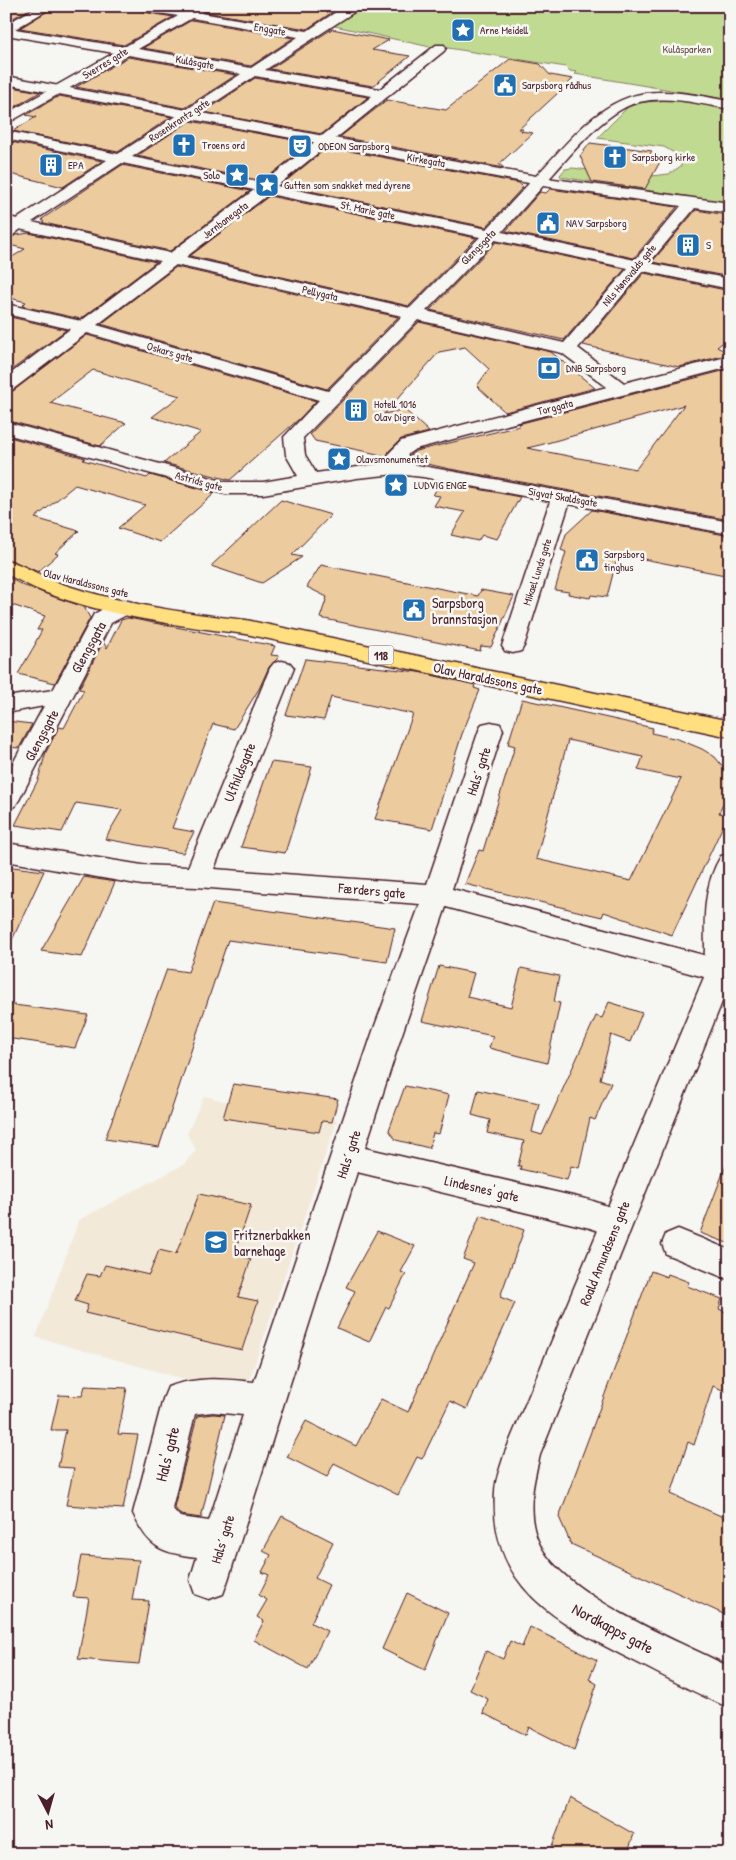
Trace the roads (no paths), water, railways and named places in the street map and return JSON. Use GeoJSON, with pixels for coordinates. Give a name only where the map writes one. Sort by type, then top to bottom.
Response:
{"type":"FeatureCollection","features":[{"type":"Feature","properties":{"kind":"main road","name":"Olav Haraldssons gate"},"geometry":{"type":"LineString","coordinates":[[9,567],[53,588],[115,611],[246,627],[730,729]]}},
{"type":"Feature","properties":{"kind":"main road","name":"Olav Haraldssons gate"},"geometry":{"type":"LineString","coordinates":[[9,567],[45,572],[210,614],[246,627]]}},
{"type":"Feature","properties":{"kind":"street"},"geometry":{"type":"LineString","coordinates":[[6,30],[48,6]]}},
{"type":"Feature","properties":{"kind":"street","name":"Enggate"},"geometry":{"type":"LineString","coordinates":[[143,6],[308,36]]}},
{"type":"Feature","properties":{"kind":"street","name":"Sverres gate"},"geometry":{"type":"LineString","coordinates":[[6,120],[204,6]]}},
{"type":"Feature","properties":{"kind":"street","name":"Rosenkrantz gate"},"geometry":{"type":"LineString","coordinates":[[11,226],[253,72],[351,6]]}},
{"type":"Feature","properties":{"kind":"street","name":"Kulåsgate"},"geometry":{"type":"LineString","coordinates":[[6,30],[384,94]]}},
{"type":"Feature","properties":{"kind":"street","name":"Jernbanegata"},"geometry":{"type":"LineString","coordinates":[[6,386],[251,200],[440,48]]}},
{"type":"Feature","properties":{"kind":"street","name":"Kirkegata"},"geometry":{"type":"LineString","coordinates":[[6,80],[491,172],[730,208]]}},
{"type":"Feature","properties":{"kind":"street","name":"Glengsgata"},"geometry":{"type":"LineString","coordinates":[[311,480],[296,458],[292,448],[294,437],[490,236],[540,180],[591,128],[620,104],[634,99],[658,96],[675,97],[730,105]]}},
{"type":"Feature","properties":{"kind":"street","name":"St. Marie gate"},"geometry":{"type":"LineString","coordinates":[[6,136],[730,284]]}},
{"type":"Feature","properties":{"kind":"street"},"geometry":{"type":"LineString","coordinates":[[491,172],[560,160]]}},
{"type":"Feature","properties":{"kind":"street","name":"Nils Hønsvalds gate"},"geometry":{"type":"LineString","coordinates":[[568,348],[691,203]]}},
{"type":"Feature","properties":{"kind":"street","name":"Pellygata"},"geometry":{"type":"LineString","coordinates":[[11,226],[568,348],[622,390]]}},
{"type":"Feature","properties":{"kind":"street","name":"Oskars gate"},"geometry":{"type":"LineString","coordinates":[[6,309],[85,327],[332,398]]}},
{"type":"Feature","properties":{"kind":"street","name":"Torggata"},"geometry":{"type":"LineString","coordinates":[[396,468],[396,456],[399,450],[408,445],[730,362]]}},
{"type":"Feature","properties":{"kind":"street","name":"Astrids gate"},"geometry":{"type":"LineString","coordinates":[[6,428],[225,488],[263,488],[357,472],[396,468]]}},
{"type":"Feature","properties":{"kind":"street","name":"Sigvat Skaldsgate"},"geometry":{"type":"LineString","coordinates":[[396,468],[423,471],[730,528]]}},
{"type":"Feature","properties":{"kind":"street","name":"Mikael Lunds gate"},"geometry":{"type":"LineString","coordinates":[[513,646],[561,497]]}},
{"type":"Feature","properties":{"kind":"street","name":"Glengsgata"},"geometry":{"type":"LineString","coordinates":[[61,696],[102,619],[115,611]]}},
{"type":"Feature","properties":{"kind":"street","name":"Ulfhildsgate"},"geometry":{"type":"LineString","coordinates":[[197,877],[282,668]]}},
{"type":"Feature","properties":{"kind":"street"},"geometry":{"type":"LineString","coordinates":[[6,705],[61,696]]}},
{"type":"Feature","properties":{"kind":"street","name":"Glengsgate"},"geometry":{"type":"LineString","coordinates":[[6,800],[61,696]]}},
{"type":"Feature","properties":{"kind":"street","name":"Hals´ gate"},"geometry":{"type":"LineString","coordinates":[[209,1580],[266,1400],[348,1157],[388,1031],[491,730]]}},
{"type":"Feature","properties":{"kind":"street","name":"Færders gate"},"geometry":{"type":"LineString","coordinates":[[6,852],[142,875],[197,877],[436,895],[726,963]]}},
{"type":"Feature","properties":{"kind":"street","name":"Roald Amundsens gate"},"geometry":{"type":"LineString","coordinates":[[519,1542],[513,1518],[513,1491],[522,1455],[616,1223],[726,963],[718,907],[726,869],[730,863]]}},
{"type":"Feature","properties":{"kind":"street","name":"Lindesnes' gate"},"geometry":{"type":"LineString","coordinates":[[348,1157],[590,1214],[616,1223]]}},
{"type":"Feature","properties":{"kind":"street"},"geometry":{"type":"LineString","coordinates":[[678,1244],[730,1265]]}},
{"type":"Feature","properties":{"kind":"street","name":"Hals' gate"},"geometry":{"type":"LineString","coordinates":[[221,1541],[170,1535],[152,1513],[181,1400],[213,1395],[266,1400]]}},
{"type":"Feature","properties":{"kind":"street","name":"Nordkapps gate"},"geometry":{"type":"LineString","coordinates":[[519,1542],[527,1563],[542,1584],[578,1612],[730,1688]]}},
{"type":"Feature","properties":{"kind":"place","name":"Arne Meidell"},"geometry":{"type":"Point","coordinates":[463,30]}},
{"type":"Feature","properties":{"kind":"place","name":"Sarpsborg rådhus"},"geometry":{"type":"Point","coordinates":[505,85]}},
{"type":"Feature","properties":{"kind":"place","name":"Troens ord"},"geometry":{"type":"Point","coordinates":[184,145]}},
{"type":"Feature","properties":{"kind":"place","name":"ODEON Sarpsborg"},"geometry":{"type":"Point","coordinates":[300,146]}},
{"type":"Feature","properties":{"kind":"place","name":"Sarpsborg kirke"},"geometry":{"type":"Point","coordinates":[615,157]}},
{"type":"Feature","properties":{"kind":"place","name":"EPA"},"geometry":{"type":"Point","coordinates":[51,165]}},
{"type":"Feature","properties":{"kind":"place","name":"Solo"},"geometry":{"type":"Point","coordinates":[237,175]}},
{"type":"Feature","properties":{"kind":"place","name":"Gutten som snakket med dyrene"},"geometry":{"type":"Point","coordinates":[267,185]}},
{"type":"Feature","properties":{"kind":"place","name":"NAV Sarpsborg"},"geometry":{"type":"Point","coordinates":[548,223]}},
{"type":"Feature","properties":{"kind":"place","name":"S"},"geometry":{"type":"Point","coordinates":[688,245]}},
{"type":"Feature","properties":{"kind":"place","name":"DNB Sarpsborg"},"geometry":{"type":"Point","coordinates":[549,368]}},
{"type":"Feature","properties":{"kind":"place","name":"Hotell 1016 Olav Digre"},"geometry":{"type":"Point","coordinates":[356,410]}},
{"type":"Feature","properties":{"kind":"place","name":"Olavsmonumentet"},"geometry":{"type":"Point","coordinates":[339,459]}},
{"type":"Feature","properties":{"kind":"place","name":"LUDVIG ENGE"},"geometry":{"type":"Point","coordinates":[396,485]}},
{"type":"Feature","properties":{"kind":"place","name":"Sarpsborg tinghus"},"geometry":{"type":"Point","coordinates":[587,560]}},
{"type":"Feature","properties":{"kind":"place","name":"Sarpsborg brannstasjon"},"geometry":{"type":"Point","coordinates":[414,610]}},
{"type":"Feature","properties":{"kind":"place","name":"Fritznerbakken barnehage"},"geometry":{"type":"Point","coordinates":[216,1242]}},
{"type":"Feature","properties":{"kind":"park label","name":"Kulåsparken"},"geometry":{"type":"Point","coordinates":[687,49]}}]}
